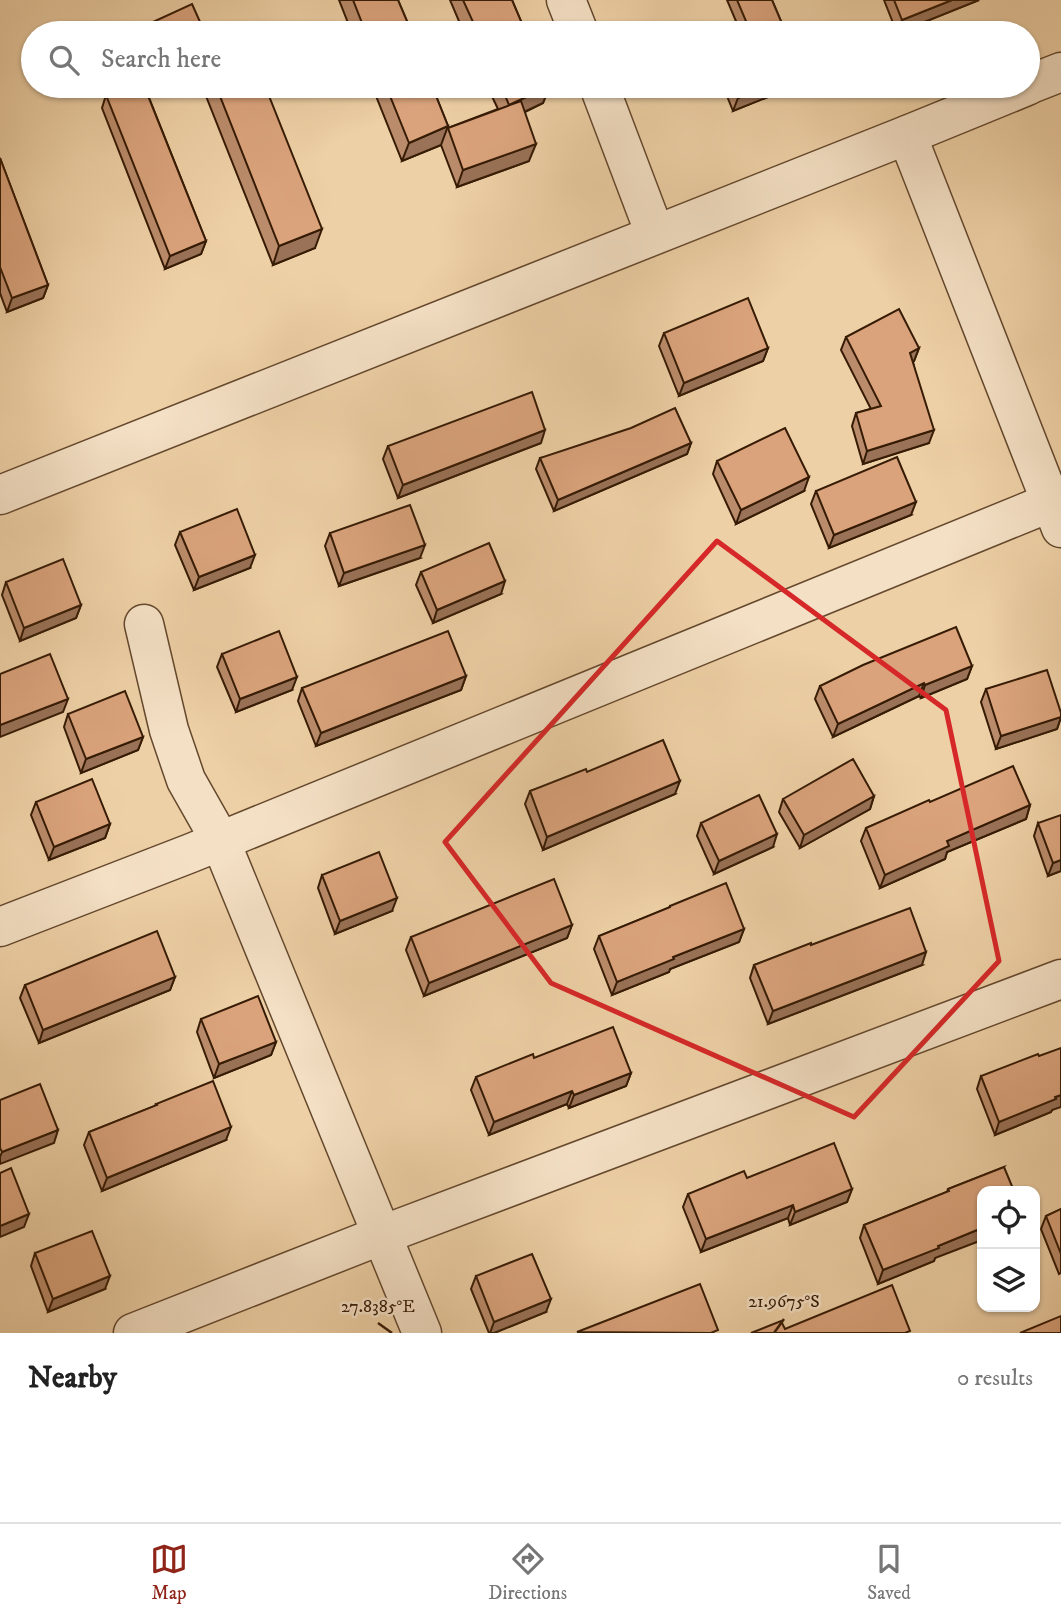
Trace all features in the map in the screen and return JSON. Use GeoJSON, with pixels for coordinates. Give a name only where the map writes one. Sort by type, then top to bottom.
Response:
{"type":"FeatureCollection","features":[{"type":"Feature","properties":{"kind":"street"},"geometry":{"type":"LineString","coordinates":[[566,0],[574,21]]}},
{"type":"Feature","properties":{"kind":"street"},"geometry":{"type":"LineString","coordinates":[[1040,81],[1061,72]]}},
{"type":"Feature","properties":{"kind":"street"},"geometry":{"type":"LineString","coordinates":[[603,98],[655,234]]}},
{"type":"Feature","properties":{"kind":"street"},"geometry":{"type":"LineString","coordinates":[[0,495],[998,98]]}},
{"type":"Feature","properties":{"kind":"street"},"geometry":{"type":"LineString","coordinates":[[0,927],[1058,509],[908,135]]}},
{"type":"Feature","properties":{"kind":"street"},"geometry":{"type":"LineString","coordinates":[[144,624],[169,730],[186,780],[220,841],[422,1333]]}},
{"type":"Feature","properties":{"kind":"street"},"geometry":{"type":"LineString","coordinates":[[133,1333],[382,1235],[1061,979]]}},
{"type":"Feature","properties":{"kind":"highlighted area"},"geometry":{"type":"Polygon","coordinates":[[[717,541],[946,710],[999,961],[854,1117],[551,983],[445,842],[717,541]]]}},
{"type":"Feature","properties":{"kind":"building"},"geometry":{"type":"Polygon","coordinates":[[[353,0],[398,0],[407,21],[361,21],[353,0]]]}},
{"type":"Feature","properties":{"kind":"building"},"geometry":{"type":"Polygon","coordinates":[[[463,0],[512,0],[521,21],[473,21],[463,0]]]}},
{"type":"Feature","properties":{"kind":"building"},"geometry":{"type":"Polygon","coordinates":[[[737,0],[772,0],[781,21],[746,21],[737,0]]]}},
{"type":"Feature","properties":{"kind":"building"},"geometry":{"type":"Polygon","coordinates":[[[894,0],[952,0],[902,20],[894,0]]]}},
{"type":"Feature","properties":{"kind":"building"},"geometry":{"type":"Polygon","coordinates":[[[192,4],[200,21],[155,21],[192,4]]]}},
{"type":"Feature","properties":{"kind":"building"},"geometry":{"type":"Polygon","coordinates":[[[107,98],[149,98],[206,241],[170,256],[107,98]]]}},
{"type":"Feature","properties":{"kind":"building"},"geometry":{"type":"Polygon","coordinates":[[[221,98],[270,98],[322,229],[279,246],[221,98]]]}},
{"type":"Feature","properties":{"kind":"building"},"geometry":{"type":"Polygon","coordinates":[[[391,98],[437,98],[448,126],[409,143],[391,98]]]}},
{"type":"Feature","properties":{"kind":"building"},"geometry":{"type":"Polygon","coordinates":[[[506,98],[524,98],[509,105],[506,98]]]}},
{"type":"Feature","properties":{"kind":"building"},"geometry":{"type":"Polygon","coordinates":[[[521,101],[536,144],[463,170],[448,128],[521,101]]]}},
{"type":"Feature","properties":{"kind":"building"},"geometry":{"type":"Polygon","coordinates":[[[0,158],[48,285],[12,298],[0,267],[0,158]]]}},
{"type":"Feature","properties":{"kind":"building"},"geometry":{"type":"Polygon","coordinates":[[[748,298],[768,348],[684,383],[664,333],[748,298]]]}},
{"type":"Feature","properties":{"kind":"building"},"geometry":{"type":"Polygon","coordinates":[[[899,309],[919,348],[910,353],[934,430],[867,451],[856,413],[881,406],[846,337],[899,309]]]}},
{"type":"Feature","properties":{"kind":"building"},"geometry":{"type":"Polygon","coordinates":[[[532,392],[545,430],[403,485],[388,446],[532,392]]]}},
{"type":"Feature","properties":{"kind":"building"},"geometry":{"type":"Polygon","coordinates":[[[675,408],[691,443],[558,500],[540,458],[631,428],[675,408]]]}},
{"type":"Feature","properties":{"kind":"building"},"geometry":{"type":"Polygon","coordinates":[[[785,428],[809,477],[741,510],[717,461],[785,428]]]}},
{"type":"Feature","properties":{"kind":"building"},"geometry":{"type":"Polygon","coordinates":[[[897,457],[916,502],[834,535],[816,491],[897,457]]]}},
{"type":"Feature","properties":{"kind":"building"},"geometry":{"type":"Polygon","coordinates":[[[410,505],[425,545],[344,573],[330,533],[410,505]]]}},
{"type":"Feature","properties":{"kind":"building"},"geometry":{"type":"Polygon","coordinates":[[[237,509],[255,555],[199,577],[180,532],[237,509]]]}},
{"type":"Feature","properties":{"kind":"building"},"geometry":{"type":"Polygon","coordinates":[[[489,543],[505,581],[437,610],[421,572],[489,543]]]}},
{"type":"Feature","properties":{"kind":"building"},"geometry":{"type":"Polygon","coordinates":[[[63,559],[81,605],[24,628],[6,582],[63,559]]]}},
{"type":"Feature","properties":{"kind":"building"},"geometry":{"type":"Polygon","coordinates":[[[956,627],[972,666],[925,685],[924,683],[838,724],[820,686],[863,665],[956,627]]]}},
{"type":"Feature","properties":{"kind":"building"},"geometry":{"type":"Polygon","coordinates":[[[279,631],[297,677],[240,699],[222,654],[279,631]]]}},
{"type":"Feature","properties":{"kind":"building"},"geometry":{"type":"Polygon","coordinates":[[[448,631],[466,676],[321,733],[302,688],[448,631]]]}},
{"type":"Feature","properties":{"kind":"building"},"geometry":{"type":"Polygon","coordinates":[[[50,654],[68,699],[0,725],[0,674],[50,654]]]}},
{"type":"Feature","properties":{"kind":"building"},"geometry":{"type":"Polygon","coordinates":[[[1047,670],[1061,717],[1001,736],[986,689],[1047,670]]]}},
{"type":"Feature","properties":{"kind":"building"},"geometry":{"type":"Polygon","coordinates":[[[125,691],[143,737],[86,759],[68,714],[125,691]]]}},
{"type":"Feature","properties":{"kind":"building"},"geometry":{"type":"Polygon","coordinates":[[[663,740],[680,781],[547,837],[530,791],[586,769],[587,772],[663,740]]]}},
{"type":"Feature","properties":{"kind":"building"},"geometry":{"type":"Polygon","coordinates":[[[853,759],[874,796],[804,835],[783,799],[853,759]]]}},
{"type":"Feature","properties":{"kind":"building"},"geometry":{"type":"Polygon","coordinates":[[[1013,766],[1030,805],[947,841],[949,846],[885,875],[866,828],[1013,766]]]}},
{"type":"Feature","properties":{"kind":"building"},"geometry":{"type":"Polygon","coordinates":[[[92,779],[110,824],[54,847],[36,802],[92,779]]]}},
{"type":"Feature","properties":{"kind":"building"},"geometry":{"type":"Polygon","coordinates":[[[759,795],[777,834],[719,861],[701,823],[759,795]]]}},
{"type":"Feature","properties":{"kind":"building"},"geometry":{"type":"Polygon","coordinates":[[[1061,815],[1061,860],[1053,863],[1038,823],[1061,815]]]}},
{"type":"Feature","properties":{"kind":"building"},"geometry":{"type":"Polygon","coordinates":[[[379,852],[397,898],[340,921],[322,875],[379,852]]]}},
{"type":"Feature","properties":{"kind":"building"},"geometry":{"type":"Polygon","coordinates":[[[554,879],[572,925],[429,983],[411,937],[554,879]]]}},
{"type":"Feature","properties":{"kind":"building"},"geometry":{"type":"Polygon","coordinates":[[[726,883],[744,929],[617,982],[599,936],[726,883]]]}},
{"type":"Feature","properties":{"kind":"building"},"geometry":{"type":"Polygon","coordinates":[[[910,908],[926,952],[773,1011],[754,965],[910,908]]]}},
{"type":"Feature","properties":{"kind":"building"},"geometry":{"type":"Polygon","coordinates":[[[157,931],[175,977],[43,1030],[25,985],[157,931]]]}},
{"type":"Feature","properties":{"kind":"building"},"geometry":{"type":"Polygon","coordinates":[[[258,996],[276,1042],[219,1064],[201,1019],[258,996]]]}},
{"type":"Feature","properties":{"kind":"building"},"geometry":{"type":"Polygon","coordinates":[[[613,1027],[631,1073],[574,1095],[572,1091],[494,1122],[476,1077],[613,1027]]]}},
{"type":"Feature","properties":{"kind":"building"},"geometry":{"type":"Polygon","coordinates":[[[1061,1048],[1061,1095],[999,1122],[981,1076],[1061,1048]]]}},
{"type":"Feature","properties":{"kind":"building"},"geometry":{"type":"Polygon","coordinates":[[[213,1081],[231,1127],[107,1178],[89,1132],[213,1081]]]}},
{"type":"Feature","properties":{"kind":"building"},"geometry":{"type":"Polygon","coordinates":[[[40,1084],[58,1130],[2,1152],[0,1100],[40,1084]]]}},
{"type":"Feature","properties":{"kind":"building"},"geometry":{"type":"Polygon","coordinates":[[[834,1143],[852,1189],[795,1212],[793,1205],[706,1239],[688,1194],[744,1171],[747,1178],[834,1143]]]}},
{"type":"Feature","properties":{"kind":"building"},"geometry":{"type":"Polygon","coordinates":[[[1004,1167],[1012,1186],[977,1186],[977,1230],[883,1270],[864,1225],[949,1191],[948,1189],[1004,1167]]]}},
{"type":"Feature","properties":{"kind":"building"},"geometry":{"type":"Polygon","coordinates":[[[11,1168],[29,1214],[0,1226],[0,1173],[11,1168]]]}},
{"type":"Feature","properties":{"kind":"building"},"geometry":{"type":"Polygon","coordinates":[[[1061,1209],[1061,1254],[1046,1216],[1061,1209]]]}},
{"type":"Feature","properties":{"kind":"building"},"geometry":{"type":"Polygon","coordinates":[[[92,1231],[110,1276],[53,1299],[35,1253],[92,1231]]]}},
{"type":"Feature","properties":{"kind":"building"},"geometry":{"type":"Polygon","coordinates":[[[532,1254],[551,1299],[494,1322],[476,1276],[532,1254]]]}},
{"type":"Feature","properties":{"kind":"building"},"geometry":{"type":"Polygon","coordinates":[[[700,1284],[718,1330],[711,1333],[577,1332],[700,1284]]]}},
{"type":"Feature","properties":{"kind":"building"},"geometry":{"type":"Polygon","coordinates":[[[892,1285],[910,1331],[905,1333],[751,1333],[781,1321],[785,1329],[892,1285]]]}},
{"type":"Feature","properties":{"kind":"building"},"geometry":{"type":"Polygon","coordinates":[[[1061,1316],[1061,1333],[1020,1333],[1061,1316]]]}}]}
